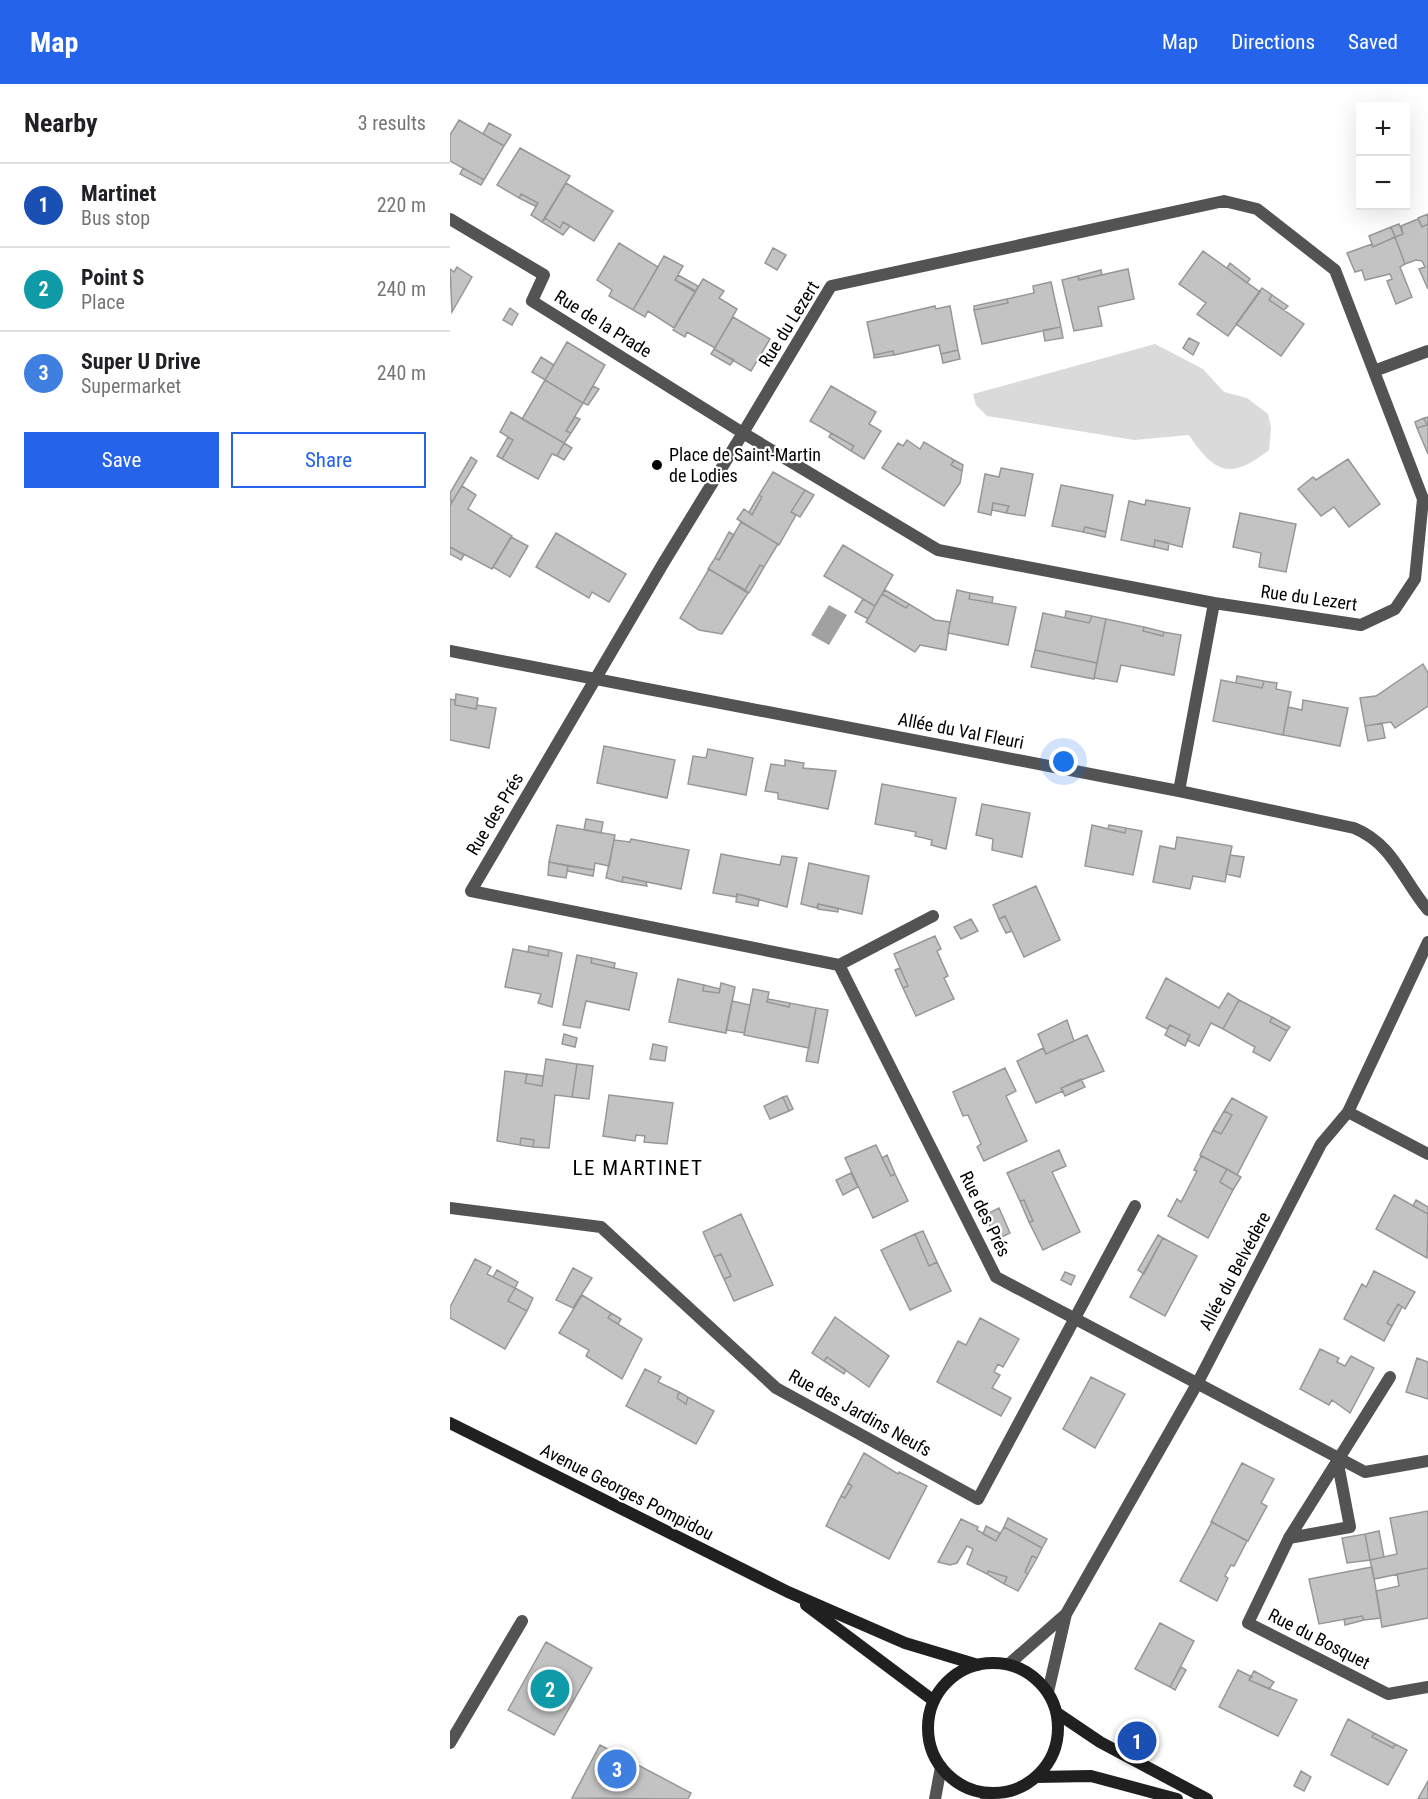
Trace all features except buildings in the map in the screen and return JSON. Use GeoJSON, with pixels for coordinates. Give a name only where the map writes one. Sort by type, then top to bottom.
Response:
{"type":"FeatureCollection","features":[{"type":"Feature","properties":{"kind":"main road","name":"Avenue Georges Pompidou"},"geometry":{"type":"LineString","coordinates":[[450,1423],[788,1592]]}},
{"type":"Feature","properties":{"kind":"main road"},"geometry":{"type":"LineString","coordinates":[[788,1592],[905,1643],[978,1665],[1009,1664],[1030,1673],[1048,1692],[1057,1713],[1058,1732],[1053,1754],[1036,1777],[1017,1788],[988,1796],[968,1788],[941,1767],[931,1747],[928,1723],[934,1701],[941,1689],[957,1673],[978,1665]]}},
{"type":"Feature","properties":{"kind":"main road"},"geometry":{"type":"LineString","coordinates":[[788,1592],[934,1701]]}},
{"type":"Feature","properties":{"kind":"main road"},"geometry":{"type":"LineString","coordinates":[[1057,1713],[1100,1742],[1207,1799]]}},
{"type":"Feature","properties":{"kind":"main road"},"geometry":{"type":"LineString","coordinates":[[1036,1777],[1091,1776],[1177,1799]]}},
{"type":"Feature","properties":{"kind":"street","name":"Rue du Lezert"},"geometry":{"type":"LineString","coordinates":[[1224,201],[1257,209],[1335,270],[1423,500],[1415,579],[1395,609],[1361,625],[1214,603],[938,550],[743,433],[831,286],[1224,201]]}},
{"type":"Feature","properties":{"kind":"street","name":"Rue de la Prade"},"geometry":{"type":"LineString","coordinates":[[450,219],[544,275],[532,301],[650,380],[743,433]]}},
{"type":"Feature","properties":{"kind":"street"},"geometry":{"type":"LineString","coordinates":[[1374,371],[1428,351]]}},
{"type":"Feature","properties":{"kind":"street"},"geometry":{"type":"LineString","coordinates":[[728,432],[743,433]]}},
{"type":"Feature","properties":{"kind":"street","name":"Rue des Prés"},"geometry":{"type":"LineString","coordinates":[[743,433],[664,562],[471,891],[839,964],[996,1277],[1197,1384]]}},
{"type":"Feature","properties":{"kind":"street"},"geometry":{"type":"LineString","coordinates":[[1179,791],[1214,603]]}},
{"type":"Feature","properties":{"kind":"street","name":"Allée du Val Fleuri"},"geometry":{"type":"LineString","coordinates":[[450,651],[1179,791],[1354,828],[1370,835],[1384,846],[1428,910]]}},
{"type":"Feature","properties":{"kind":"street"},"geometry":{"type":"LineString","coordinates":[[839,964],[933,916]]}},
{"type":"Feature","properties":{"kind":"street","name":"Allée du Belvédère"},"geometry":{"type":"LineString","coordinates":[[1048,1692],[1066,1614],[1197,1384],[1321,1144],[1348,1112],[1428,942]]}},
{"type":"Feature","properties":{"kind":"street"},"geometry":{"type":"LineString","coordinates":[[1348,1112],[1428,1154]]}},
{"type":"Feature","properties":{"kind":"street","name":"Rue des Jardins Neufs"},"geometry":{"type":"LineString","coordinates":[[450,1208],[601,1227],[776,1388],[978,1498],[1076,1320],[1135,1206]]}},
{"type":"Feature","properties":{"kind":"street","name":"Rue du Bosquet"},"geometry":{"type":"LineString","coordinates":[[1390,1377],[1289,1538],[1248,1623],[1388,1694],[1428,1687]]}},
{"type":"Feature","properties":{"kind":"street"},"geometry":{"type":"LineString","coordinates":[[1197,1384],[1365,1472],[1428,1461]]}},
{"type":"Feature","properties":{"kind":"street"},"geometry":{"type":"LineString","coordinates":[[1289,1538],[1350,1527],[1337,1459]]}},
{"type":"Feature","properties":{"kind":"street","name":"Allée du Belvédère"},"geometry":{"type":"LineString","coordinates":[[1009,1664],[1066,1614]]}},
{"type":"Feature","properties":{"kind":"street"},"geometry":{"type":"LineString","coordinates":[[450,1743],[522,1621]]}},
{"type":"Feature","properties":{"kind":"street"},"geometry":{"type":"LineString","coordinates":[[935,1799],[941,1767]]}},
{"type":"Feature","properties":{"kind":"shaded area"},"geometry":{"type":"Polygon","coordinates":[[[1155,344],[1203,369],[1224,392],[1247,398],[1268,414],[1271,428],[1269,450],[1244,466],[1234,469],[1224,468],[1207,458],[1189,435],[1134,440],[987,416],[976,405],[973,394],[1155,344]]]}},
{"type":"Feature","properties":{"kind":"shaded area"},"geometry":{"type":"Polygon","coordinates":[[[829,605],[847,615],[829,645],[811,635],[829,605]]]}},
{"type":"Feature","properties":{"kind":"place","name":"Place de Saint-Martin de Lodies"},"geometry":{"type":"Point","coordinates":[657,465]}},
{"type":"Feature","properties":{"kind":"place","name":"Point S"},"geometry":{"type":"Point","coordinates":[550,1689]}},
{"type":"Feature","properties":{"kind":"place","name":"Martinet"},"geometry":{"type":"Point","coordinates":[1137,1741]}},
{"type":"Feature","properties":{"kind":"place","name":"Super U Drive"},"geometry":{"type":"Point","coordinates":[617,1769]}},
{"type":"Feature","properties":{"kind":"district","name":"LE MARTINET"},"geometry":{"type":"Point","coordinates":[638,1168]}}]}
